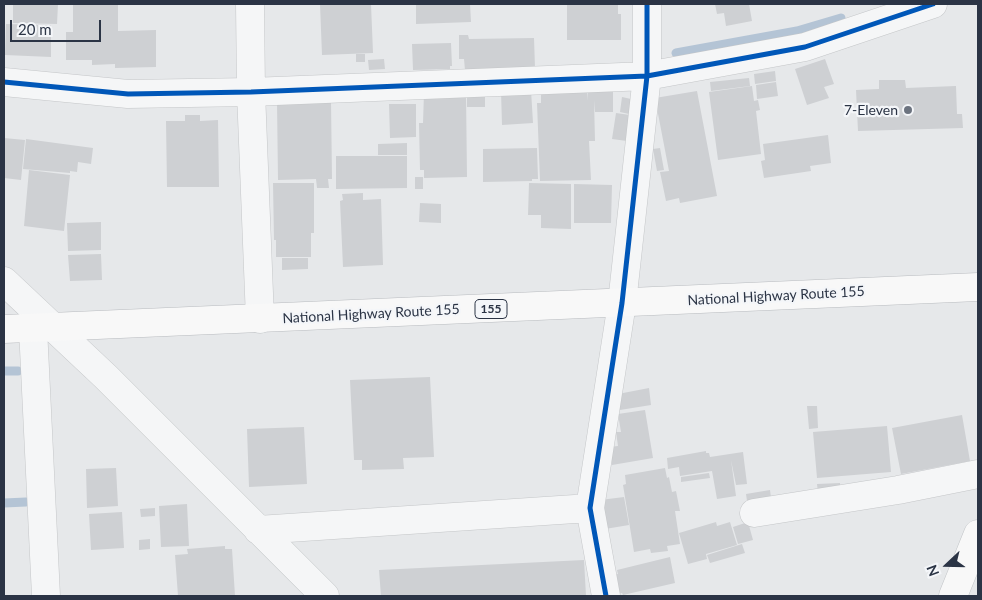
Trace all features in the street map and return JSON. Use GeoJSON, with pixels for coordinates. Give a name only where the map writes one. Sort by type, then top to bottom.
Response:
{"type":"FeatureCollection","features":[{"type":"Feature","properties":{"kind":"main road","name":"National Highway Route 155"},"geometry":{"type":"LineString","coordinates":[[4,330],[978,287]]}},
{"type":"Feature","properties":{"kind":"main road"},"geometry":{"type":"LineString","coordinates":[[964,582],[978,534]]}},
{"type":"Feature","properties":{"kind":"street"},"geometry":{"type":"LineString","coordinates":[[250,4],[251,92],[260,319]]}},
{"type":"Feature","properties":{"kind":"street"},"geometry":{"type":"LineString","coordinates":[[606,596],[590,508],[622,303],[647,76],[647,4]]}},
{"type":"Feature","properties":{"kind":"street"},"geometry":{"type":"LineString","coordinates":[[4,82],[128,94],[251,92],[647,76],[805,47],[872,14],[933,4]]}},
{"type":"Feature","properties":{"kind":"street"},"geometry":{"type":"LineString","coordinates":[[4,281],[43,328],[106,377],[325,596]]}},
{"type":"Feature","properties":{"kind":"street"},"geometry":{"type":"LineString","coordinates":[[43,328],[46,596]]}},
{"type":"Feature","properties":{"kind":"street"},"geometry":{"type":"LineString","coordinates":[[754,513],[898,490],[978,474]]}},
{"type":"Feature","properties":{"kind":"street"},"geometry":{"type":"LineString","coordinates":[[258,530],[590,508]]}},
{"type":"Feature","properties":{"kind":"building"},"geometry":{"type":"Polygon","coordinates":[[[13,4],[58,4],[57,24],[13,23],[13,4]]]}},
{"type":"Feature","properties":{"kind":"building"},"geometry":{"type":"Polygon","coordinates":[[[73,4],[118,4],[118,31],[156,30],[156,67],[115,68],[115,64],[92,65],[92,60],[66,60],[66,32],[73,32],[73,4]]]}},
{"type":"Feature","properties":{"kind":"building"},"geometry":{"type":"Polygon","coordinates":[[[320,4],[371,4],[373,53],[322,55],[320,4]]]}},
{"type":"Feature","properties":{"kind":"building"},"geometry":{"type":"Polygon","coordinates":[[[416,4],[470,4],[471,22],[416,24],[416,4]]]}},
{"type":"Feature","properties":{"kind":"building"},"geometry":{"type":"Polygon","coordinates":[[[567,4],[618,4],[618,14],[621,14],[621,40],[567,40],[567,4]]]}},
{"type":"Feature","properties":{"kind":"building"},"geometry":{"type":"Polygon","coordinates":[[[715,4],[749,4],[752,21],[726,26],[724,13],[717,14],[715,4]]]}},
{"type":"Feature","properties":{"kind":"building"},"geometry":{"type":"Polygon","coordinates":[[[6,24],[51,25],[51,57],[5,55],[6,24]]]}},
{"type":"Feature","properties":{"kind":"building"},"geometry":{"type":"Polygon","coordinates":[[[459,35],[468,35],[469,39],[534,38],[535,68],[465,70],[464,59],[459,59],[459,35]]]}},
{"type":"Feature","properties":{"kind":"building"},"geometry":{"type":"Polygon","coordinates":[[[451,43],[452,66],[450,66],[450,69],[413,70],[412,44],[451,43]]]}},
{"type":"Feature","properties":{"kind":"building"},"geometry":{"type":"Polygon","coordinates":[[[356,54],[365,54],[365,62],[356,62],[356,54]]]}},
{"type":"Feature","properties":{"kind":"building"},"geometry":{"type":"Polygon","coordinates":[[[384,59],[385,69],[369,70],[368,60],[384,59]]]}},
{"type":"Feature","properties":{"kind":"building"},"geometry":{"type":"Polygon","coordinates":[[[825,59],[834,84],[824,87],[829,98],[807,105],[795,69],[825,59]]]}},
{"type":"Feature","properties":{"kind":"building"},"geometry":{"type":"Polygon","coordinates":[[[775,71],[776,81],[755,84],[754,74],[775,71]]]}},
{"type":"Feature","properties":{"kind":"building"},"geometry":{"type":"Polygon","coordinates":[[[749,78],[750,86],[711,91],[710,82],[749,78]]]}},
{"type":"Feature","properties":{"kind":"building"},"geometry":{"type":"Polygon","coordinates":[[[879,80],[905,80],[906,88],[956,86],[957,114],[962,114],[963,128],[858,131],[856,90],[879,89],[879,80]]]}},
{"type":"Feature","properties":{"kind":"building"},"geometry":{"type":"Polygon","coordinates":[[[776,82],[778,96],[757,99],[756,85],[776,82]]]}},
{"type":"Feature","properties":{"kind":"building"},"geometry":{"type":"Polygon","coordinates":[[[752,86],[754,101],[758,100],[760,110],[756,111],[761,154],[718,160],[709,92],[752,86]]]}},
{"type":"Feature","properties":{"kind":"building"},"geometry":{"type":"Polygon","coordinates":[[[587,88],[588,101],[588,89],[613,88],[613,112],[595,112],[594,100],[595,141],[589,141],[591,180],[540,181],[537,103],[541,103],[541,90],[587,88]]]}},
{"type":"Feature","properties":{"kind":"building"},"geometry":{"type":"Polygon","coordinates":[[[531,90],[533,123],[502,125],[501,91],[531,90]]]}},
{"type":"Feature","properties":{"kind":"building"},"geometry":{"type":"Polygon","coordinates":[[[697,91],[717,196],[680,203],[679,198],[666,201],[660,172],[669,171],[655,98],[697,91]]]}},
{"type":"Feature","properties":{"kind":"building"},"geometry":{"type":"Polygon","coordinates":[[[424,93],[466,93],[467,177],[424,178],[424,170],[420,170],[419,123],[423,123],[424,93]]]}},
{"type":"Feature","properties":{"kind":"building"},"geometry":{"type":"Polygon","coordinates":[[[467,93],[485,93],[485,107],[467,107],[467,93]]]}},
{"type":"Feature","properties":{"kind":"building"},"geometry":{"type":"Polygon","coordinates":[[[622,97],[631,99],[629,114],[620,112],[622,97]]]}},
{"type":"Feature","properties":{"kind":"building"},"geometry":{"type":"Polygon","coordinates":[[[331,101],[332,179],[328,179],[329,188],[317,188],[316,179],[278,180],[277,102],[331,101]]]}},
{"type":"Feature","properties":{"kind":"building"},"geometry":{"type":"Polygon","coordinates":[[[389,104],[416,104],[416,137],[390,138],[389,104]]]}},
{"type":"Feature","properties":{"kind":"building"},"geometry":{"type":"Polygon","coordinates":[[[616,113],[630,115],[627,141],[612,139],[616,113]]]}},
{"type":"Feature","properties":{"kind":"building"},"geometry":{"type":"Polygon","coordinates":[[[185,115],[200,115],[200,121],[218,120],[219,187],[167,187],[166,121],[185,121],[185,115]]]}},
{"type":"Feature","properties":{"kind":"building"},"geometry":{"type":"Polygon","coordinates":[[[828,135],[831,163],[810,166],[811,171],[764,178],[761,161],[765,160],[763,144],[828,135]]]}},
{"type":"Feature","properties":{"kind":"building"},"geometry":{"type":"Polygon","coordinates":[[[4,138],[25,140],[21,180],[4,178],[4,138]]]}},
{"type":"Feature","properties":{"kind":"building"},"geometry":{"type":"Polygon","coordinates":[[[26,139],[93,148],[91,164],[78,162],[77,172],[70,171],[70,173],[23,169],[26,139]]]}},
{"type":"Feature","properties":{"kind":"building"},"geometry":{"type":"Polygon","coordinates":[[[407,143],[407,155],[378,155],[378,144],[407,143]]]}},
{"type":"Feature","properties":{"kind":"building"},"geometry":{"type":"Polygon","coordinates":[[[537,148],[538,179],[532,179],[532,181],[483,182],[483,149],[537,148]]]}},
{"type":"Feature","properties":{"kind":"building"},"geometry":{"type":"Polygon","coordinates":[[[660,148],[664,170],[657,171],[653,149],[660,148]]]}},
{"type":"Feature","properties":{"kind":"building"},"geometry":{"type":"Polygon","coordinates":[[[336,156],[407,156],[407,188],[336,189],[336,156]]]}},
{"type":"Feature","properties":{"kind":"building"},"geometry":{"type":"Polygon","coordinates":[[[29,170],[70,175],[64,231],[24,226],[29,170]]]}},
{"type":"Feature","properties":{"kind":"building"},"geometry":{"type":"Polygon","coordinates":[[[415,177],[423,177],[423,189],[415,189],[415,177]]]}},
{"type":"Feature","properties":{"kind":"building"},"geometry":{"type":"Polygon","coordinates":[[[273,183],[314,183],[314,233],[311,233],[311,257],[276,257],[273,183]]]}},
{"type":"Feature","properties":{"kind":"building"},"geometry":{"type":"Polygon","coordinates":[[[529,183],[571,184],[571,229],[541,228],[541,215],[528,215],[529,183]]]}},
{"type":"Feature","properties":{"kind":"building"},"geometry":{"type":"Polygon","coordinates":[[[574,184],[612,185],[611,223],[574,223],[574,184]]]}},
{"type":"Feature","properties":{"kind":"building"},"geometry":{"type":"Polygon","coordinates":[[[363,193],[363,200],[381,199],[383,265],[343,267],[340,201],[343,200],[342,194],[363,193]]]}},
{"type":"Feature","properties":{"kind":"building"},"geometry":{"type":"Polygon","coordinates":[[[420,203],[441,204],[441,223],[419,222],[420,203]]]}},
{"type":"Feature","properties":{"kind":"building"},"geometry":{"type":"Polygon","coordinates":[[[101,222],[101,250],[68,251],[67,223],[101,222]]]}},
{"type":"Feature","properties":{"kind":"building"},"geometry":{"type":"Polygon","coordinates":[[[101,254],[102,280],[70,281],[68,255],[101,254]]]}},
{"type":"Feature","properties":{"kind":"building"},"geometry":{"type":"Polygon","coordinates":[[[282,258],[308,258],[308,269],[282,270],[282,258]]]}},
{"type":"Feature","properties":{"kind":"building"},"geometry":{"type":"Polygon","coordinates":[[[430,377],[434,457],[403,458],[404,469],[362,470],[362,460],[354,460],[350,380],[430,377]]]}},
{"type":"Feature","properties":{"kind":"building"},"geometry":{"type":"Polygon","coordinates":[[[649,388],[651,405],[620,410],[618,394],[649,388]]]}},
{"type":"Feature","properties":{"kind":"building"},"geometry":{"type":"Polygon","coordinates":[[[807,406],[817,406],[818,428],[809,429],[807,406]]]}},
{"type":"Feature","properties":{"kind":"building"},"geometry":{"type":"Polygon","coordinates":[[[645,410],[653,458],[612,465],[609,447],[618,446],[616,432],[621,432],[618,414],[645,410]]]}},
{"type":"Feature","properties":{"kind":"building"},"geometry":{"type":"Polygon","coordinates":[[[962,415],[970,461],[901,474],[892,428],[962,415]]]}},
{"type":"Feature","properties":{"kind":"building"},"geometry":{"type":"Polygon","coordinates":[[[887,426],[891,472],[817,478],[813,432],[887,426]]]}},
{"type":"Feature","properties":{"kind":"building"},"geometry":{"type":"Polygon","coordinates":[[[304,427],[307,484],[249,487],[247,429],[304,427]]]}},
{"type":"Feature","properties":{"kind":"building"},"geometry":{"type":"Polygon","coordinates":[[[706,451],[710,457],[743,452],[747,484],[736,485],[731,460],[736,496],[717,499],[712,471],[680,476],[679,467],[668,469],[667,458],[706,451]]]}},
{"type":"Feature","properties":{"kind":"building"},"geometry":{"type":"Polygon","coordinates":[[[116,468],[118,506],[87,508],[86,469],[116,468]]]}},
{"type":"Feature","properties":{"kind":"building"},"geometry":{"type":"Polygon","coordinates":[[[665,468],[672,492],[676,491],[680,511],[675,511],[680,544],[667,546],[668,551],[651,553],[650,549],[634,552],[623,485],[626,484],[625,475],[665,468]]]}},
{"type":"Feature","properties":{"kind":"building"},"geometry":{"type":"Polygon","coordinates":[[[709,473],[710,478],[681,482],[681,477],[709,473]]]}},
{"type":"Feature","properties":{"kind":"building"},"geometry":{"type":"Polygon","coordinates":[[[840,483],[840,491],[818,493],[817,484],[840,483]]]}},
{"type":"Feature","properties":{"kind":"building"},"geometry":{"type":"Polygon","coordinates":[[[770,490],[772,505],[748,508],[746,494],[770,490]]]}},
{"type":"Feature","properties":{"kind":"building"},"geometry":{"type":"Polygon","coordinates":[[[624,497],[629,525],[605,529],[600,500],[624,497]]]}},
{"type":"Feature","properties":{"kind":"building"},"geometry":{"type":"Polygon","coordinates":[[[187,504],[189,546],[161,547],[159,506],[187,504]]]}},
{"type":"Feature","properties":{"kind":"building"},"geometry":{"type":"Polygon","coordinates":[[[155,508],[155,516],[141,517],[140,509],[155,508]]]}},
{"type":"Feature","properties":{"kind":"building"},"geometry":{"type":"Polygon","coordinates":[[[122,512],[124,548],[91,550],[89,514],[122,512]]]}},
{"type":"Feature","properties":{"kind":"building"},"geometry":{"type":"Polygon","coordinates":[[[716,522],[717,526],[730,522],[737,545],[706,554],[707,559],[688,564],[679,533],[716,522]]]}},
{"type":"Feature","properties":{"kind":"building"},"geometry":{"type":"Polygon","coordinates":[[[748,522],[753,540],[738,544],[733,527],[748,522]]]}},
{"type":"Feature","properties":{"kind":"building"},"geometry":{"type":"Polygon","coordinates":[[[150,539],[150,549],[139,550],[139,540],[150,539]]]}},
{"type":"Feature","properties":{"kind":"building"},"geometry":{"type":"Polygon","coordinates":[[[742,544],[745,553],[710,563],[707,555],[742,544]]]}},
{"type":"Feature","properties":{"kind":"building"},"geometry":{"type":"Polygon","coordinates":[[[225,546],[225,549],[232,549],[235,596],[178,596],[175,555],[188,554],[187,549],[225,546]]]}},
{"type":"Feature","properties":{"kind":"building"},"geometry":{"type":"Polygon","coordinates":[[[670,557],[675,583],[623,595],[622,593],[618,594],[613,575],[618,574],[617,570],[670,557]]]}},
{"type":"Feature","properties":{"kind":"building"},"geometry":{"type":"Polygon","coordinates":[[[584,560],[586,596],[381,596],[379,570],[584,560]]]}},
{"type":"Feature","properties":{"kind":"waterway"},"geometry":{"type":"LineString","coordinates":[[676,53],[797,31],[841,18]]}},
{"type":"Feature","properties":{"kind":"waterway"},"geometry":{"type":"LineString","coordinates":[[4,371],[18,371]]}},
{"type":"Feature","properties":{"kind":"waterway"},"geometry":{"type":"LineString","coordinates":[[4,503],[26,502]]}},
{"type":"Feature","properties":{"kind":"cycle path"},"geometry":{"type":"LineString","coordinates":[[606,596],[590,508],[622,303],[647,76],[647,4]]}},
{"type":"Feature","properties":{"kind":"cycle path"},"geometry":{"type":"LineString","coordinates":[[4,82],[128,94],[251,92],[647,76],[805,47],[933,4]]}},
{"type":"Feature","properties":{"kind":"place","name":"7-Eleven"},"geometry":{"type":"Point","coordinates":[908,110]}}]}
